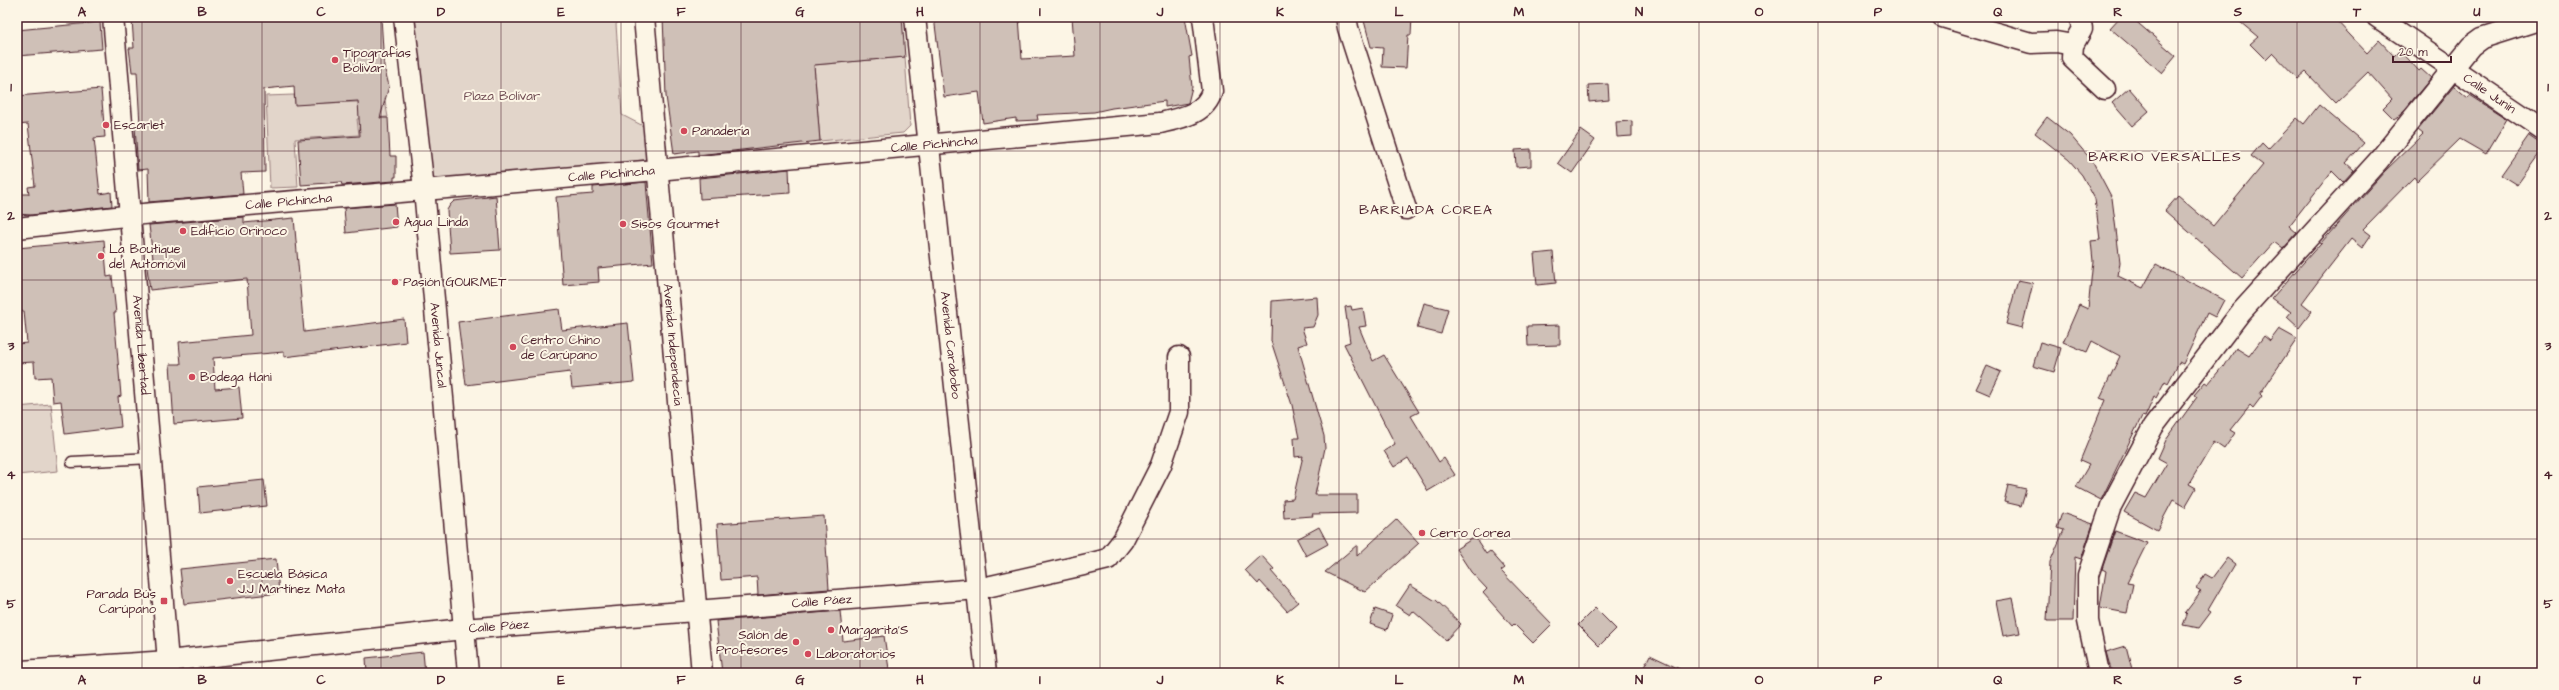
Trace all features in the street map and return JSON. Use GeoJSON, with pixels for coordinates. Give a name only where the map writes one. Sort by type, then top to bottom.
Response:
{"type":"FeatureCollection","features":[{"type":"Feature","properties":{"kind":"street","name":"Avenida Libertad"},"geometry":{"type":"LineString","coordinates":[[113,17],[169,667]]}},
{"type":"Feature","properties":{"kind":"street","name":"Avenida Juncal"},"geometry":{"type":"LineString","coordinates":[[404,17],[424,189],[468,673]]}},
{"type":"Feature","properties":{"kind":"street","name":"Avenida Independecia"},"geometry":{"type":"LineString","coordinates":[[644,17],[702,673]]}},
{"type":"Feature","properties":{"kind":"street","name":"Avenida Carabobo"},"geometry":{"type":"LineString","coordinates":[[915,17],[986,673]]}},
{"type":"Feature","properties":{"kind":"street","name":"Calle Pichincha"},"geometry":{"type":"LineString","coordinates":[[17,228],[424,189],[658,170],[1160,123],[1189,115],[1204,107],[1210,100],[1212,91],[1203,17]]}},
{"type":"Feature","properties":{"kind":"street"},"geometry":{"type":"LineString","coordinates":[[1346,17],[1348,28],[1406,209]]}},
{"type":"Feature","properties":{"kind":"street"},"geometry":{"type":"LineString","coordinates":[[1942,17],[2031,43],[2056,42],[2073,44]]}},
{"type":"Feature","properties":{"kind":"street"},"geometry":{"type":"LineString","coordinates":[[2080,17],[2082,29],[2073,44],[2072,58],[2104,90]]}},
{"type":"Feature","properties":{"kind":"street","name":"Calle Junin"},"geometry":{"type":"LineString","coordinates":[[2377,17],[2455,68],[2542,129]]}},
{"type":"Feature","properties":{"kind":"street"},"geometry":{"type":"LineString","coordinates":[[2099,673],[2088,621],[2088,575],[2111,506],[2153,426],[2241,312],[2379,160],[2455,68],[2471,46],[2482,38],[2542,20]]}},
{"type":"Feature","properties":{"kind":"street","name":"Calle Páez"},"geometry":{"type":"LineString","coordinates":[[19,666],[169,667],[464,629],[978,589],[1108,558],[1123,540],[1161,465],[1179,412],[1179,357]]}},
{"type":"Feature","properties":{"kind":"lane"},"geometry":{"type":"LineString","coordinates":[[72,462],[152,458]]}},
{"type":"Feature","properties":{"kind":"green space","name":"Plaza Bolívar"},"geometry":{"type":"Polygon","coordinates":[[[415,17],[626,17],[616,24],[622,115],[649,129],[652,159],[432,182],[415,17]]]}},
{"type":"Feature","properties":{"kind":"green space"},"geometry":{"type":"Polygon","coordinates":[[[905,57],[910,126],[903,133],[820,141],[814,65],[905,57]]]}},
{"type":"Feature","properties":{"kind":"green space"},"geometry":{"type":"Polygon","coordinates":[[[294,95],[295,104],[385,101],[388,117],[357,119],[359,135],[295,139],[298,187],[270,188],[266,96],[294,95]]]}},
{"type":"Feature","properties":{"kind":"green space"},"geometry":{"type":"Polygon","coordinates":[[[51,404],[58,471],[17,475],[17,407],[51,404]]]}},
{"type":"Feature","properties":{"kind":"building"},"geometry":{"type":"Polygon","coordinates":[[[165,17],[381,17],[384,66],[389,86],[380,118],[388,118],[390,156],[396,156],[396,177],[394,177],[394,181],[342,185],[341,182],[301,185],[298,140],[360,136],[358,101],[295,105],[294,86],[264,89],[265,172],[241,173],[243,194],[149,202],[148,169],[138,170],[135,126],[140,125],[137,72],[132,72],[129,48],[134,48],[132,20],[165,17]]]}},
{"type":"Feature","properties":{"kind":"building"},"geometry":{"type":"Polygon","coordinates":[[[663,17],[902,17],[905,57],[814,65],[820,141],[698,155],[698,151],[674,154],[666,96],[663,17]]]}},
{"type":"Feature","properties":{"kind":"building"},"geometry":{"type":"Polygon","coordinates":[[[934,17],[1019,17],[1022,59],[1075,56],[1072,17],[1185,17],[1192,56],[1189,57],[1192,87],[1188,103],[1165,107],[1165,101],[1094,112],[1037,115],[1038,120],[1016,121],[1016,118],[983,123],[979,92],[944,97],[934,17]]]}},
{"type":"Feature","properties":{"kind":"building"},"geometry":{"type":"Polygon","coordinates":[[[1363,17],[1412,17],[1411,35],[1408,35],[1406,68],[1382,67],[1383,48],[1371,47],[1363,17]]]}},
{"type":"Feature","properties":{"kind":"building"},"geometry":{"type":"Polygon","coordinates":[[[2120,17],[2131,17],[2176,56],[2162,73],[2110,28],[2120,17]]]}},
{"type":"Feature","properties":{"kind":"building"},"geometry":{"type":"Polygon","coordinates":[[[2234,17],[2333,17],[2367,53],[2379,40],[2394,56],[2400,50],[2419,71],[2421,69],[2431,78],[2401,114],[2394,119],[2383,108],[2392,99],[2368,72],[2336,103],[2306,72],[2298,79],[2273,53],[2266,60],[2250,44],[2258,37],[2234,17]]]}},
{"type":"Feature","properties":{"kind":"building"},"geometry":{"type":"Polygon","coordinates":[[[100,22],[102,49],[17,56],[17,30],[100,22]]]}},
{"type":"Feature","properties":{"kind":"building"},"geometry":{"type":"Polygon","coordinates":[[[1608,84],[1609,100],[1589,102],[1588,85],[1608,84]]]}},
{"type":"Feature","properties":{"kind":"building"},"geometry":{"type":"Polygon","coordinates":[[[2454,86],[2468,98],[2470,95],[2507,119],[2486,154],[2460,139],[2417,181],[2414,177],[2363,229],[2371,235],[2362,248],[2351,239],[2316,284],[2302,303],[2312,311],[2299,328],[2287,317],[2291,312],[2272,298],[2384,172],[2423,134],[2418,130],[2454,86]]]}},
{"type":"Feature","properties":{"kind":"building"},"geometry":{"type":"Polygon","coordinates":[[[2129,88],[2149,111],[2132,126],[2112,103],[2129,88]]]}},
{"type":"Feature","properties":{"kind":"building"},"geometry":{"type":"Polygon","coordinates":[[[101,89],[105,137],[94,138],[100,194],[111,192],[112,206],[31,215],[17,214],[17,194],[29,194],[28,187],[35,186],[28,124],[17,125],[17,96],[101,89]]]}},
{"type":"Feature","properties":{"kind":"building"},"geometry":{"type":"Polygon","coordinates":[[[2319,105],[2364,143],[2346,163],[2354,170],[2343,182],[2332,171],[2289,226],[2297,233],[2283,249],[2274,242],[2242,278],[2165,211],[2178,196],[2213,226],[2263,165],[2251,156],[2262,143],[2268,149],[2297,118],[2304,124],[2319,105]]]}},
{"type":"Feature","properties":{"kind":"building"},"geometry":{"type":"Polygon","coordinates":[[[2047,117],[2070,135],[2093,162],[2112,198],[2120,262],[2118,276],[2143,288],[2156,264],[2224,300],[2215,317],[2207,313],[2183,364],[2179,362],[2168,383],[2165,381],[2156,398],[2154,397],[2145,417],[2142,416],[2101,500],[2076,487],[2089,465],[2080,461],[2105,400],[2100,398],[2120,356],[2092,341],[2087,352],[2063,342],[2079,305],[2088,309],[2093,261],[2091,241],[2100,240],[2095,199],[2082,175],[2069,160],[2035,133],[2047,117]]]}},
{"type":"Feature","properties":{"kind":"building"},"geometry":{"type":"Polygon","coordinates":[[[1632,121],[1632,136],[1617,137],[1616,122],[1632,121]]]}},
{"type":"Feature","properties":{"kind":"building"},"geometry":{"type":"Polygon","coordinates":[[[1581,130],[1595,140],[1572,173],[1558,163],[1581,130]]]}},
{"type":"Feature","properties":{"kind":"building"},"geometry":{"type":"Polygon","coordinates":[[[2529,135],[2542,144],[2542,150],[2517,185],[2501,175],[2529,135]]]}},
{"type":"Feature","properties":{"kind":"building"},"geometry":{"type":"Polygon","coordinates":[[[1531,149],[1531,166],[1516,167],[1515,150],[1531,149]]]}},
{"type":"Feature","properties":{"kind":"building"},"geometry":{"type":"Polygon","coordinates":[[[789,169],[790,193],[700,199],[699,178],[789,169]]]}},
{"type":"Feature","properties":{"kind":"building"},"geometry":{"type":"Polygon","coordinates":[[[646,182],[653,263],[598,268],[599,282],[563,285],[556,197],[593,194],[593,187],[646,182]]]}},
{"type":"Feature","properties":{"kind":"building"},"geometry":{"type":"Polygon","coordinates":[[[496,196],[500,250],[450,253],[447,210],[450,205],[454,201],[496,196]]]}},
{"type":"Feature","properties":{"kind":"building"},"geometry":{"type":"Polygon","coordinates":[[[395,204],[397,227],[346,233],[344,208],[395,204]]]}},
{"type":"Feature","properties":{"kind":"building"},"geometry":{"type":"Polygon","coordinates":[[[244,217],[244,223],[294,218],[304,332],[404,319],[406,342],[284,357],[284,352],[213,358],[215,389],[239,387],[242,418],[174,424],[170,364],[181,364],[179,342],[251,335],[247,279],[150,290],[146,260],[153,259],[149,225],[244,217]]]}},
{"type":"Feature","properties":{"kind":"building"},"geometry":{"type":"Polygon","coordinates":[[[104,240],[107,277],[112,276],[116,313],[114,313],[121,396],[118,397],[121,427],[65,434],[61,401],[53,402],[51,377],[35,378],[34,362],[17,363],[17,344],[27,343],[24,311],[17,312],[17,248],[104,240]]]}},
{"type":"Feature","properties":{"kind":"building"},"geometry":{"type":"Polygon","coordinates":[[[1553,252],[1556,283],[1537,285],[1534,254],[1553,252]]]}},
{"type":"Feature","properties":{"kind":"building"},"geometry":{"type":"Polygon","coordinates":[[[2018,280],[2033,283],[2022,328],[2006,324],[2018,280]]]}},
{"type":"Feature","properties":{"kind":"building"},"geometry":{"type":"Polygon","coordinates":[[[1317,297],[1318,315],[1313,327],[1302,328],[1307,343],[1298,346],[1324,436],[1325,448],[1315,495],[1357,495],[1357,513],[1312,514],[1313,516],[1284,518],[1283,500],[1293,499],[1303,456],[1295,457],[1294,438],[1299,438],[1292,405],[1271,341],[1272,301],[1317,297]]]}},
{"type":"Feature","properties":{"kind":"building"},"geometry":{"type":"Polygon","coordinates":[[[1424,303],[1448,309],[1441,334],[1417,328],[1424,303]]]}},
{"type":"Feature","properties":{"kind":"building"},"geometry":{"type":"Polygon","coordinates":[[[1351,306],[1352,310],[1363,308],[1366,326],[1359,327],[1373,361],[1384,355],[1419,412],[1411,416],[1439,462],[1444,458],[1455,475],[1428,491],[1408,458],[1394,467],[1384,451],[1395,444],[1344,344],[1350,342],[1345,307],[1351,306]]]}},
{"type":"Feature","properties":{"kind":"building","name":"Centro Chino de Carúpano"},"geometry":{"type":"Polygon","coordinates":[[[559,309],[562,330],[628,323],[634,382],[572,388],[570,372],[466,385],[458,322],[559,309]]]}},
{"type":"Feature","properties":{"kind":"building"},"geometry":{"type":"Polygon","coordinates":[[[1560,325],[1560,345],[1528,346],[1527,326],[1560,325]]]}},
{"type":"Feature","properties":{"kind":"building"},"geometry":{"type":"Polygon","coordinates":[[[2279,329],[2297,339],[2260,394],[2262,396],[2253,408],[2250,405],[2230,430],[2235,433],[2224,449],[2214,442],[2189,484],[2196,488],[2185,507],[2173,500],[2157,530],[2124,512],[2135,493],[2146,498],[2167,463],[2158,458],[2166,440],[2197,397],[2194,395],[2205,382],[2208,384],[2223,366],[2224,367],[2236,348],[2249,356],[2264,336],[2270,341],[2279,329]]]}},
{"type":"Feature","properties":{"kind":"building"},"geometry":{"type":"Polygon","coordinates":[[[2040,342],[2061,348],[2054,372],[2033,366],[2040,342]]]}},
{"type":"Feature","properties":{"kind":"building"},"geometry":{"type":"Polygon","coordinates":[[[1987,366],[2001,372],[1990,395],[1976,389],[1987,366]]]}},
{"type":"Feature","properties":{"kind":"building"},"geometry":{"type":"Polygon","coordinates":[[[264,480],[267,506],[200,513],[198,487],[264,480]]]}},
{"type":"Feature","properties":{"kind":"building"},"geometry":{"type":"Polygon","coordinates":[[[2008,485],[2026,489],[2021,506],[2004,502],[2008,485]]]}},
{"type":"Feature","properties":{"kind":"building"},"geometry":{"type":"Polygon","coordinates":[[[2062,513],[2093,524],[2081,559],[2075,557],[2073,621],[2047,621],[2050,562],[2064,530],[2057,528],[2062,513]]]}},
{"type":"Feature","properties":{"kind":"building"},"geometry":{"type":"Polygon","coordinates":[[[824,516],[829,589],[758,595],[757,577],[721,580],[717,524],[824,516]]]}},
{"type":"Feature","properties":{"kind":"building"},"geometry":{"type":"Polygon","coordinates":[[[1397,519],[1419,543],[1365,592],[1325,572],[1357,545],[1357,556],[1397,519]]]}},
{"type":"Feature","properties":{"kind":"building"},"geometry":{"type":"Polygon","coordinates":[[[1319,527],[1328,544],[1306,556],[1297,539],[1319,527]]]}},
{"type":"Feature","properties":{"kind":"building"},"geometry":{"type":"Polygon","coordinates":[[[2115,531],[2147,543],[2127,583],[2133,584],[2127,613],[2100,608],[2106,571],[2102,569],[2115,531]]]}},
{"type":"Feature","properties":{"kind":"building"},"geometry":{"type":"Polygon","coordinates":[[[1475,537],[1486,554],[1490,551],[1505,568],[1501,571],[1552,624],[1533,643],[1514,624],[1512,626],[1483,593],[1487,589],[1471,572],[1456,549],[1475,537]]]}},
{"type":"Feature","properties":{"kind":"building"},"geometry":{"type":"Polygon","coordinates":[[[1261,555],[1274,569],[1271,571],[1298,602],[1287,611],[1260,581],[1258,584],[1245,570],[1261,555]]]}},
{"type":"Feature","properties":{"kind":"building"},"geometry":{"type":"Polygon","coordinates":[[[2227,558],[2235,564],[2208,610],[2211,612],[2199,628],[2183,625],[2187,615],[2185,613],[2201,592],[2196,589],[2205,574],[2212,578],[2227,558]]]}},
{"type":"Feature","properties":{"kind":"building","name":"Escuela Básica J.J Martínez Mata"},"geometry":{"type":"Polygon","coordinates":[[[276,559],[279,593],[184,604],[180,569],[276,559]]]}},
{"type":"Feature","properties":{"kind":"building"},"geometry":{"type":"Polygon","coordinates":[[[1410,585],[1434,600],[1435,599],[1461,624],[1446,640],[1413,611],[1410,615],[1396,606],[1410,585]]]}},
{"type":"Feature","properties":{"kind":"building"},"geometry":{"type":"Polygon","coordinates":[[[2013,598],[2020,633],[2003,636],[1996,601],[2013,598]]]}},
{"type":"Feature","properties":{"kind":"building"},"geometry":{"type":"Polygon","coordinates":[[[1595,608],[1616,629],[1599,646],[1578,625],[1595,608]]]}},
{"type":"Feature","properties":{"kind":"building"},"geometry":{"type":"Polygon","coordinates":[[[1375,609],[1392,615],[1387,630],[1370,624],[1375,609]]]}},
{"type":"Feature","properties":{"kind":"building"},"geometry":{"type":"Polygon","coordinates":[[[840,611],[843,641],[884,636],[889,669],[851,673],[722,673],[716,621],[840,611]]]}},
{"type":"Feature","properties":{"kind":"building"},"geometry":{"type":"Polygon","coordinates":[[[2126,646],[2133,673],[2112,673],[2106,652],[2126,646]]]}},
{"type":"Feature","properties":{"kind":"building"},"geometry":{"type":"Polygon","coordinates":[[[423,652],[425,673],[367,673],[366,658],[423,652]]]}},
{"type":"Feature","properties":{"kind":"building"},"geometry":{"type":"Polygon","coordinates":[[[1650,655],[1688,673],[1641,673],[1650,655]]]}},
{"type":"Feature","properties":{"kind":"place","name":"Tipografías Bolívar"},"geometry":{"type":"Point","coordinates":[335,60]}},
{"type":"Feature","properties":{"kind":"place","name":"Escarlet"},"geometry":{"type":"Point","coordinates":[106,125]}},
{"type":"Feature","properties":{"kind":"place","name":"Panadería"},"geometry":{"type":"Point","coordinates":[684,131]}},
{"type":"Feature","properties":{"kind":"place","name":"Agua Linda"},"geometry":{"type":"Point","coordinates":[396,222]}},
{"type":"Feature","properties":{"kind":"place","name":"Sisos Gourmet"},"geometry":{"type":"Point","coordinates":[623,224]}},
{"type":"Feature","properties":{"kind":"place","name":"Edificio Orinoco"},"geometry":{"type":"Point","coordinates":[183,231]}},
{"type":"Feature","properties":{"kind":"place","name":"La Boutique del Automóvil"},"geometry":{"type":"Point","coordinates":[101,256]}},
{"type":"Feature","properties":{"kind":"place","name":"Pasión GOURMET"},"geometry":{"type":"Point","coordinates":[395,282]}},
{"type":"Feature","properties":{"kind":"place","name":"Centro Chino de Carúpano"},"geometry":{"type":"Point","coordinates":[513,347]}},
{"type":"Feature","properties":{"kind":"place","name":"Bodega Hani"},"geometry":{"type":"Point","coordinates":[192,377]}},
{"type":"Feature","properties":{"kind":"place","name":"Cerro Corea"},"geometry":{"type":"Point","coordinates":[1422,533]}},
{"type":"Feature","properties":{"kind":"place","name":"Escuela Básica J.J Martínez Mata"},"geometry":{"type":"Point","coordinates":[230,581]}},
{"type":"Feature","properties":{"kind":"place","name":"Parada Bús Carúpano"},"geometry":{"type":"Point","coordinates":[164,601]}},
{"type":"Feature","properties":{"kind":"place","name":"Margarita'S"},"geometry":{"type":"Point","coordinates":[831,630]}},
{"type":"Feature","properties":{"kind":"place","name":"Salón de Profesores"},"geometry":{"type":"Point","coordinates":[796,642]}},
{"type":"Feature","properties":{"kind":"place","name":"Laboratorios"},"geometry":{"type":"Point","coordinates":[808,654]}},
{"type":"Feature","properties":{"kind":"district","name":"BARRIO VERSALLES"},"geometry":{"type":"Point","coordinates":[2165,157]}},
{"type":"Feature","properties":{"kind":"district","name":"BARRIADA COREA"},"geometry":{"type":"Point","coordinates":[1426,210]}}]}
